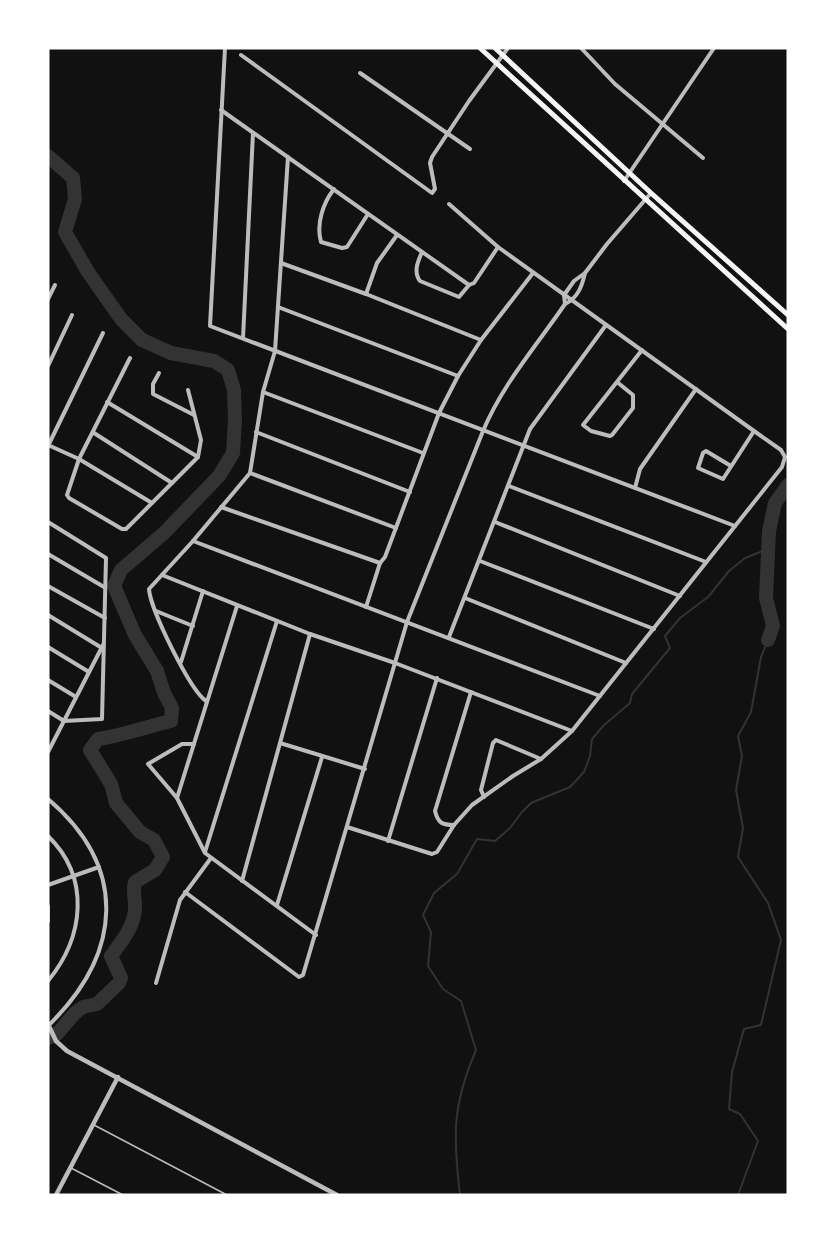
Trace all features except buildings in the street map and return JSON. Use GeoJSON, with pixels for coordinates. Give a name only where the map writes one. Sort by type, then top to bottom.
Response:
{"type":"FeatureCollection","features":[{"type":"Feature","properties":{"kind":"main road"},"geometry":{"type":"LineString","coordinates":[[480,48],[788,329]]}},
{"type":"Feature","properties":{"kind":"main road"},"geometry":{"type":"LineString","coordinates":[[495,48],[651,193],[788,315]]}},
{"type":"Feature","properties":{"kind":"main road"},"geometry":{"type":"LineString","coordinates":[[594,153],[600,146]]}},
{"type":"Feature","properties":{"kind":"street"},"geometry":{"type":"LineString","coordinates":[[225,48],[210,326],[735,526]]}},
{"type":"Feature","properties":{"kind":"street"},"geometry":{"type":"LineString","coordinates":[[241,55],[430,192],[434,192],[430,163],[446,134],[508,48]]}},
{"type":"Feature","properties":{"kind":"street"},"geometry":{"type":"LineString","coordinates":[[581,48],[615,84],[703,158]]}},
{"type":"Feature","properties":{"kind":"street"},"geometry":{"type":"LineString","coordinates":[[624,181],[714,48]]}},
{"type":"Feature","properties":{"kind":"street"},"geometry":{"type":"LineString","coordinates":[[360,73],[470,149]]}},
{"type":"Feature","properties":{"kind":"street"},"geometry":{"type":"LineString","coordinates":[[220,109],[469,285]]}},
{"type":"Feature","properties":{"kind":"street"},"geometry":{"type":"LineString","coordinates":[[243,338],[253,132]]}},
{"type":"Feature","properties":{"kind":"street"},"geometry":{"type":"LineString","coordinates":[[207,701],[196,691],[180,663],[156,611],[149,589],[250,473],[263,392],[275,351],[288,157]]}},
{"type":"Feature","properties":{"kind":"street"},"geometry":{"type":"LineString","coordinates":[[334,189],[324,203],[321,214],[321,242],[342,248],[347,247],[368,214]]}},
{"type":"Feature","properties":{"kind":"street"},"geometry":{"type":"LineString","coordinates":[[565,304],[564,295],[574,281],[585,273],[651,193]]}},
{"type":"Feature","properties":{"kind":"street"},"geometry":{"type":"LineString","coordinates":[[347,827],[388,842],[435,854],[454,825],[472,805],[541,759],[572,731],[782,467],[785,457],[781,450],[498,247],[449,204]]}},
{"type":"Feature","properties":{"kind":"street"},"geometry":{"type":"LineString","coordinates":[[366,294],[377,262],[397,235]]}},
{"type":"Feature","properties":{"kind":"street"},"geometry":{"type":"LineString","coordinates":[[422,252],[416,268],[420,281],[459,297],[469,285],[474,283],[498,247]]}},
{"type":"Feature","properties":{"kind":"street"},"geometry":{"type":"LineString","coordinates":[[281,263],[481,340]]}},
{"type":"Feature","properties":{"kind":"street"},"geometry":{"type":"LineString","coordinates":[[366,607],[380,563],[385,557],[439,413],[458,376],[481,340],[533,273]]}},
{"type":"Feature","properties":{"kind":"street"},"geometry":{"type":"LineString","coordinates":[[185,892],[299,977],[305,972],[407,622],[483,431],[492,409],[565,304],[572,301],[582,287],[585,273]]}},
{"type":"Feature","properties":{"kind":"street"},"geometry":{"type":"LineString","coordinates":[[48,299],[55,285]]}},
{"type":"Feature","properties":{"kind":"street"},"geometry":{"type":"LineString","coordinates":[[278,308],[458,376]]}},
{"type":"Feature","properties":{"kind":"street"},"geometry":{"type":"LineString","coordinates":[[48,366],[72,315]]}},
{"type":"Feature","properties":{"kind":"street"},"geometry":{"type":"LineString","coordinates":[[449,637],[530,429],[606,325]]}},
{"type":"Feature","properties":{"kind":"street"},"geometry":{"type":"LineString","coordinates":[[103,333],[48,445],[79,459],[152,503]]}},
{"type":"Feature","properties":{"kind":"street"},"geometry":{"type":"LineString","coordinates":[[617,382],[633,395],[633,408],[612,435],[591,431],[583,425],[642,350]]}},
{"type":"Feature","properties":{"kind":"street"},"geometry":{"type":"LineString","coordinates":[[130,358],[106,402],[94,433],[79,459],[67,491],[69,498],[122,529],[126,529],[198,457],[201,440],[188,390]]}},
{"type":"Feature","properties":{"kind":"street"},"geometry":{"type":"LineString","coordinates":[[159,373],[153,384],[153,394],[194,416]]}},
{"type":"Feature","properties":{"kind":"street"},"geometry":{"type":"LineString","coordinates":[[635,488],[640,469],[696,388]]}},
{"type":"Feature","properties":{"kind":"street"},"geometry":{"type":"LineString","coordinates":[[263,392],[423,453]]}},
{"type":"Feature","properties":{"kind":"street"},"geometry":{"type":"LineString","coordinates":[[106,402],[198,457]]}},
{"type":"Feature","properties":{"kind":"street"},"geometry":{"type":"LineString","coordinates":[[731,466],[706,451],[698,468],[723,479],[754,431]]}},
{"type":"Feature","properties":{"kind":"street"},"geometry":{"type":"LineString","coordinates":[[256,432],[410,492]]}},
{"type":"Feature","properties":{"kind":"street"},"geometry":{"type":"LineString","coordinates":[[94,433],[172,483]]}},
{"type":"Feature","properties":{"kind":"street"},"geometry":{"type":"LineString","coordinates":[[250,473],[396,528]]}},
{"type":"Feature","properties":{"kind":"street"},"geometry":{"type":"LineString","coordinates":[[509,486],[706,562]]}},
{"type":"Feature","properties":{"kind":"street"},"geometry":{"type":"LineString","coordinates":[[222,507],[380,563]]}},
{"type":"Feature","properties":{"kind":"street"},"geometry":{"type":"LineString","coordinates":[[48,522],[106,558],[102,719],[64,721],[48,711]]}},
{"type":"Feature","properties":{"kind":"street"},"geometry":{"type":"LineString","coordinates":[[495,522],[680,596]]}},
{"type":"Feature","properties":{"kind":"street"},"geometry":{"type":"LineString","coordinates":[[193,541],[600,696]]}},
{"type":"Feature","properties":{"kind":"street"},"geometry":{"type":"LineString","coordinates":[[48,554],[104,587]]}},
{"type":"Feature","properties":{"kind":"street"},"geometry":{"type":"LineString","coordinates":[[480,561],[654,629]]}},
{"type":"Feature","properties":{"kind":"street"},"geometry":{"type":"LineString","coordinates":[[162,574],[310,634],[437,678],[572,731]]}},
{"type":"Feature","properties":{"kind":"street"},"geometry":{"type":"LineString","coordinates":[[48,586],[105,618]]}},
{"type":"Feature","properties":{"kind":"street"},"geometry":{"type":"LineString","coordinates":[[180,663],[203,591]]}},
{"type":"Feature","properties":{"kind":"street"},"geometry":{"type":"LineString","coordinates":[[465,598],[626,663]]}},
{"type":"Feature","properties":{"kind":"street"},"geometry":{"type":"LineString","coordinates":[[177,798],[237,606]]}},
{"type":"Feature","properties":{"kind":"street"},"geometry":{"type":"LineString","coordinates":[[156,611],[193,626]]}},
{"type":"Feature","properties":{"kind":"street"},"geometry":{"type":"LineString","coordinates":[[48,615],[102,648]]}},
{"type":"Feature","properties":{"kind":"street"},"geometry":{"type":"LineString","coordinates":[[205,853],[277,621]]}},
{"type":"Feature","properties":{"kind":"street"},"geometry":{"type":"LineString","coordinates":[[242,881],[310,634]]}},
{"type":"Feature","properties":{"kind":"street"},"geometry":{"type":"LineString","coordinates":[[48,752],[50,742],[64,721],[104,642]]}},
{"type":"Feature","properties":{"kind":"street"},"geometry":{"type":"LineString","coordinates":[[48,647],[89,672]]}},
{"type":"Feature","properties":{"kind":"street"},"geometry":{"type":"LineString","coordinates":[[388,842],[437,678]]}},
{"type":"Feature","properties":{"kind":"street"},"geometry":{"type":"LineString","coordinates":[[48,680],[76,697]]}},
{"type":"Feature","properties":{"kind":"street"},"geometry":{"type":"LineString","coordinates":[[454,825],[443,825],[437,820],[435,811],[471,692]]}},
{"type":"Feature","properties":{"kind":"street"},"geometry":{"type":"LineString","coordinates":[[484,797],[481,790],[493,742],[496,740],[541,759]]}},
{"type":"Feature","properties":{"kind":"street"},"geometry":{"type":"LineString","coordinates":[[280,743],[365,768]]}},
{"type":"Feature","properties":{"kind":"street"},"geometry":{"type":"LineString","coordinates":[[194,744],[182,744],[148,764],[177,798],[205,853],[316,935]]}},
{"type":"Feature","properties":{"kind":"street"},"geometry":{"type":"LineString","coordinates":[[277,905],[322,757]]}},
{"type":"Feature","properties":{"kind":"street"},"geometry":{"type":"LineString","coordinates":[[48,799],[67,815],[82,833],[97,858],[105,887],[106,905],[105,923],[97,953],[75,997],[49,1026],[56,1041],[67,1051],[337,1195]]}},
{"type":"Feature","properties":{"kind":"street"},"geometry":{"type":"LineString","coordinates":[[48,836],[66,859],[74,876],[77,918],[73,939],[66,957],[48,981]]}},
{"type":"Feature","properties":{"kind":"street"},"geometry":{"type":"LineString","coordinates":[[156,983],[180,900],[211,858]]}},
{"type":"Feature","properties":{"kind":"street"},"geometry":{"type":"LineString","coordinates":[[48,885],[99,867]]}},
{"type":"Feature","properties":{"kind":"street"},"geometry":{"type":"LineString","coordinates":[[48,906],[48,921]]}},
{"type":"Feature","properties":{"kind":"street"},"geometry":{"type":"LineString","coordinates":[[56,1195],[118,1077]]}},
{"type":"Feature","properties":{"kind":"lane"},"geometry":{"type":"LineString","coordinates":[[93,1124],[227,1195]]}},
{"type":"Feature","properties":{"kind":"lane"},"geometry":{"type":"LineString","coordinates":[[70,1168],[123,1195]]}},
{"type":"Feature","properties":{"kind":"waterway"},"geometry":{"type":"LineString","coordinates":[[48,156],[73,178],[75,199],[65,232],[88,272],[121,319],[142,340],[171,353],[214,361],[228,370],[234,390],[235,420],[233,453],[219,476],[164,533],[121,570],[114,586],[135,635],[157,671],[172,708],[171,721],[98,739],[90,750],[111,784],[116,803],[140,832],[154,840],[163,857],[155,870],[135,882],[135,910],[132,923],[111,956],[121,978],[119,983],[97,1004],[83,1007],[75,1013],[57,1034],[48,1038]]}},
{"type":"Feature","properties":{"kind":"waterway"},"geometry":{"type":"LineString","coordinates":[[768,640],[773,626],[766,598],[769,531],[775,503],[788,485]]}},
{"type":"Feature","properties":{"kind":"waterway"},"geometry":{"type":"LineString","coordinates":[[460,1195],[456,1155],[456,1121],[462,1088],[476,1050],[461,1001],[443,989],[428,966],[431,932],[423,915],[434,893],[457,874],[477,839],[495,841],[510,828],[531,803],[570,787],[584,772],[590,756],[592,739],[603,726],[630,703],[632,694],[670,648],[665,636],[680,618],[708,597],[729,571],[745,558],[768,549]]}},
{"type":"Feature","properties":{"kind":"waterway"},"geometry":{"type":"LineString","coordinates":[[738,1195],[758,1141],[740,1114],[729,1109],[732,1072],[744,1029],[761,1025],[781,940],[768,903],[738,857],[743,828],[736,790],[742,756],[738,736],[751,712],[761,657],[768,640]]}}]}
